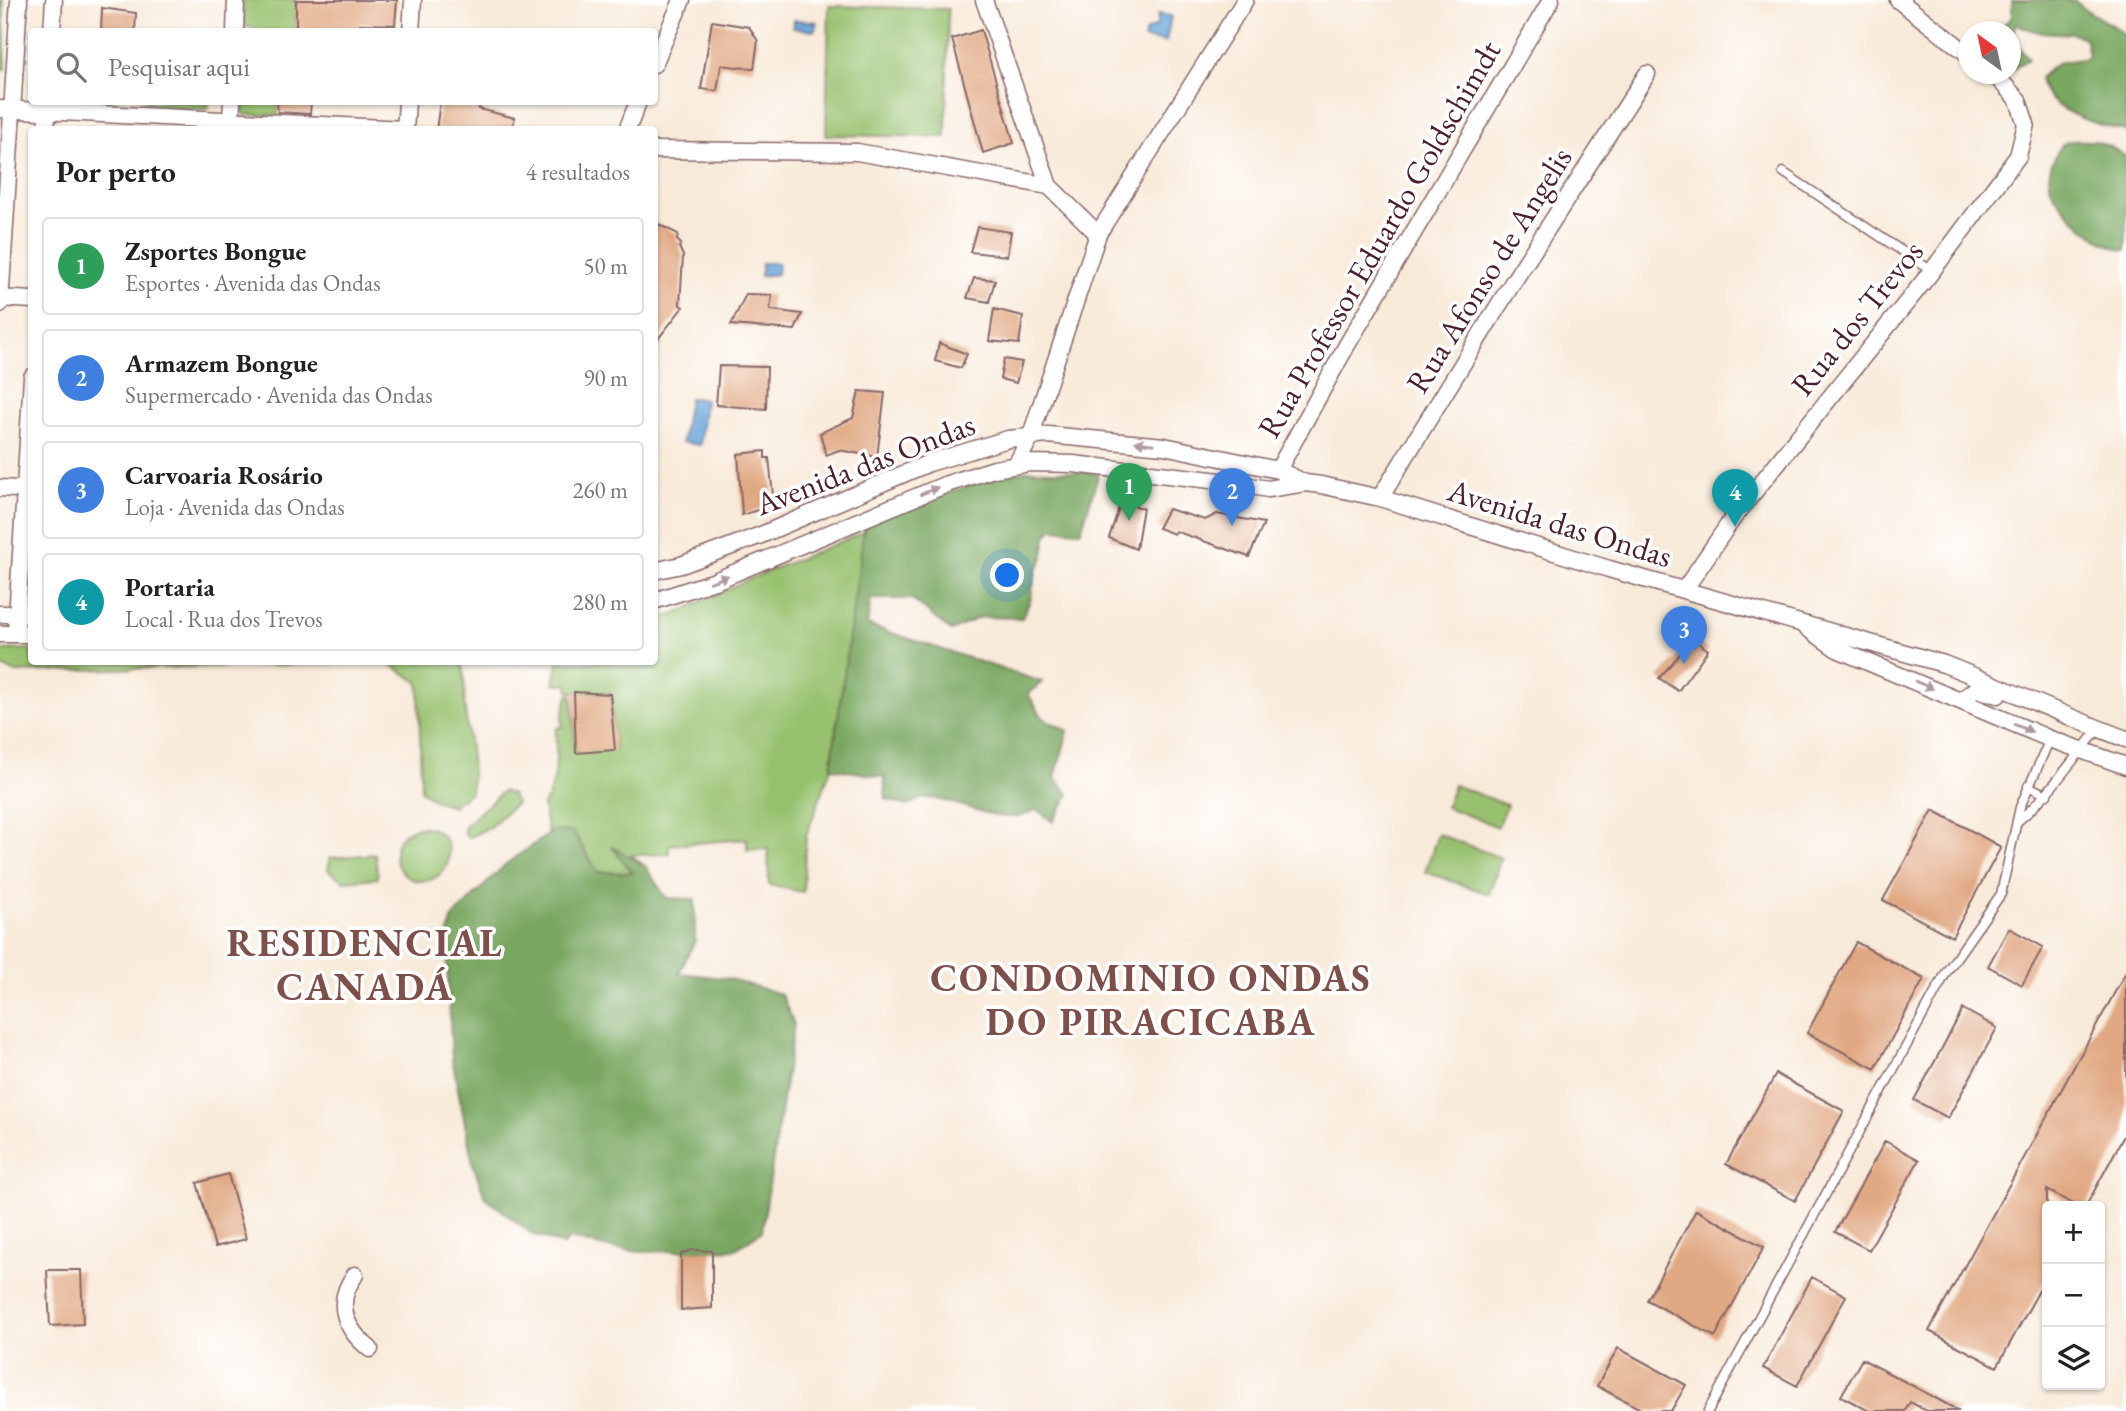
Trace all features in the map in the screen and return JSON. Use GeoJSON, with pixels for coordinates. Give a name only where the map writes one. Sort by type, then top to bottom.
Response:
{"type":"FeatureCollection","features":[{"type":"Feature","properties":{"kind":"street"},"geometry":{"type":"LineString","coordinates":[[0,304],[6,109],[19,0]]}},
{"type":"Feature","properties":{"kind":"street"},"geometry":{"type":"LineString","coordinates":[[52,28],[54,0]]}},
{"type":"Feature","properties":{"kind":"street"},"geometry":{"type":"LineString","coordinates":[[235,28],[236,0]]}},
{"type":"Feature","properties":{"kind":"street"},"geometry":{"type":"LineString","coordinates":[[411,28],[413,0]]}},
{"type":"Feature","properties":{"kind":"street"},"geometry":{"type":"LineString","coordinates":[[658,55],[682,0]]}},
{"type":"Feature","properties":{"kind":"street"},"geometry":{"type":"LineString","coordinates":[[984,0],[1049,186],[1098,234]]}},
{"type":"Feature","properties":{"kind":"street"},"geometry":{"type":"LineString","coordinates":[[1016,465],[1030,438],[1098,234],[1245,0]]}},
{"type":"Feature","properties":{"kind":"street","name":"Rua Professor Eduardo Goldschimdt"},"geometry":{"type":"LineString","coordinates":[[1278,470],[1347,345],[1551,0]]}},
{"type":"Feature","properties":{"kind":"street"},"geometry":{"type":"LineString","coordinates":[[1898,0],[1958,46]]}},
{"type":"Feature","properties":{"kind":"street","name":"Rua Afonso de Angelis"},"geometry":{"type":"LineString","coordinates":[[1380,498],[1513,282],[1647,74]]}},
{"type":"Feature","properties":{"kind":"street","name":"Rua dos Trevos"},"geometry":{"type":"LineString","coordinates":[[1684,590],[1733,518],[1932,271],[2018,156],[2024,141],[2026,124],[2018,100],[2003,84]]}},
{"type":"Feature","properties":{"kind":"street"},"geometry":{"type":"LineString","coordinates":[[231,120],[232,105]]}},
{"type":"Feature","properties":{"kind":"street"},"geometry":{"type":"LineString","coordinates":[[405,126],[407,105]]}},
{"type":"Feature","properties":{"kind":"street"},"geometry":{"type":"LineString","coordinates":[[628,126],[637,105]]}},
{"type":"Feature","properties":{"kind":"street"},"geometry":{"type":"LineString","coordinates":[[6,109],[48,106],[347,126]]}},
{"type":"Feature","properties":{"kind":"street"},"geometry":{"type":"LineString","coordinates":[[46,126],[48,106]]}},
{"type":"Feature","properties":{"kind":"street"},"geometry":{"type":"LineString","coordinates":[[658,150],[857,152],[1049,186]]}},
{"type":"Feature","properties":{"kind":"street"},"geometry":{"type":"LineString","coordinates":[[0,298],[28,300]]}},
{"type":"Feature","properties":{"kind":"street","name":"Avenida das Ondas"},"geometry":{"type":"LineString","coordinates":[[658,570],[681,565],[761,535],[929,463],[989,444],[1048,435],[1105,439],[1164,446],[1278,470],[1305,484],[1380,498],[1684,590],[1944,664],[2126,739]]}},
{"type":"Feature","properties":{"kind":"street"},"geometry":{"type":"LineString","coordinates":[[1177,477],[1186,451]]}},
{"type":"Feature","properties":{"kind":"street"},"geometry":{"type":"LineString","coordinates":[[1209,480],[1216,458]]}},
{"type":"Feature","properties":{"kind":"street","name":"Avenida das Ondas"},"geometry":{"type":"LineString","coordinates":[[658,600],[715,581],[947,484],[1016,465],[1073,464],[1268,489],[1305,484]]}},
{"type":"Feature","properties":{"kind":"street"},"geometry":{"type":"LineString","coordinates":[[0,488],[28,489],[24,615],[16,634]]}},
{"type":"Feature","properties":{"kind":"street"},"geometry":{"type":"LineString","coordinates":[[0,614],[24,615]]}},
{"type":"Feature","properties":{"kind":"street","name":"Avenida das Ondas"},"geometry":{"type":"LineString","coordinates":[[1798,621],[1837,649],[2050,739],[2126,766]]}},
{"type":"Feature","properties":{"kind":"street"},"geometry":{"type":"LineString","coordinates":[[1837,649],[1858,648],[1927,668],[1944,664]]}},
{"type":"Feature","properties":{"kind":"street"},"geometry":{"type":"LineString","coordinates":[[1960,701],[1976,689],[2056,712]]}},
{"type":"Feature","properties":{"kind":"street"},"geometry":{"type":"LineString","coordinates":[[355,1275],[345,1288],[347,1323],[354,1336],[370,1349]]}},
{"type":"Feature","properties":{"kind":"lane"},"geometry":{"type":"LineString","coordinates":[[1783,172],[1932,271]]}},
{"type":"Feature","properties":{"kind":"lane"},"geometry":{"type":"LineString","coordinates":[[2017,821],[2047,795],[2081,748],[2099,729]]}},
{"type":"Feature","properties":{"kind":"lane"},"geometry":{"type":"LineString","coordinates":[[1708,1411],[1947,971],[2001,894],[2017,821],[2028,786],[2050,739]]}},
{"type":"Feature","properties":{"kind":"lane"},"geometry":{"type":"LineString","coordinates":[[2028,786],[2047,795]]}},
{"type":"Feature","properties":{"kind":"green space"},"geometry":{"type":"Polygon","coordinates":[[[0,0],[3,0],[6,69],[0,68],[0,0]]]}},
{"type":"Feature","properties":{"kind":"green space"},"geometry":{"type":"Polygon","coordinates":[[[243,0],[296,0],[296,28],[243,27],[243,0]]]}},
{"type":"Feature","properties":{"kind":"green space"},"geometry":{"type":"Polygon","coordinates":[[[2012,0],[2074,0],[2126,36],[2126,131],[2074,115],[2052,100],[2044,90],[2040,78],[2057,63],[2081,59],[2084,61],[2089,56],[2086,39],[2071,34],[2035,31],[2021,26],[2021,21],[2008,21],[2012,17],[2012,0]]]}},
{"type":"Feature","properties":{"kind":"green space"},"geometry":{"type":"Polygon","coordinates":[[[829,6],[948,9],[946,137],[826,135],[829,6]]]}},
{"type":"Feature","properties":{"kind":"green space"},"geometry":{"type":"Polygon","coordinates":[[[2021,49],[2028,59],[2021,64],[2021,49]]]}},
{"type":"Feature","properties":{"kind":"green space"},"geometry":{"type":"Polygon","coordinates":[[[145,105],[209,105],[208,109],[144,109],[145,105]]]}},
{"type":"Feature","properties":{"kind":"green space"},"geometry":{"type":"Polygon","coordinates":[[[244,105],[277,105],[278,115],[243,115],[244,105]]]}},
{"type":"Feature","properties":{"kind":"green space"},"geometry":{"type":"Polygon","coordinates":[[[2070,141],[2095,141],[2126,157],[2126,250],[2105,243],[2082,226],[2061,204],[2050,185],[2051,165],[2063,145],[2070,141]]]}},
{"type":"Feature","properties":{"kind":"green space"},"geometry":{"type":"Polygon","coordinates":[[[1029,470],[1099,473],[1081,531],[1052,529],[1046,536],[1043,558],[1036,571],[1030,601],[1022,618],[980,617],[951,631],[912,599],[871,599],[867,625],[1042,682],[1028,694],[1043,718],[1068,731],[1055,778],[1069,794],[1053,822],[1036,809],[1011,817],[997,816],[940,799],[925,798],[907,806],[886,799],[884,777],[831,768],[865,523],[987,479],[1029,470]]]}},
{"type":"Feature","properties":{"kind":"green space"},"geometry":{"type":"Polygon","coordinates":[[[864,532],[831,768],[806,836],[803,892],[769,885],[768,849],[747,850],[747,839],[669,845],[669,854],[631,855],[647,868],[613,848],[634,874],[597,872],[574,833],[548,834],[543,805],[552,788],[556,729],[563,726],[562,718],[568,695],[572,695],[576,752],[615,749],[610,694],[570,692],[567,684],[554,684],[557,665],[658,665],[658,618],[671,616],[747,580],[864,532]]]}},
{"type":"Feature","properties":{"kind":"green space"},"geometry":{"type":"Polygon","coordinates":[[[28,649],[28,665],[260,665],[14,672],[0,665],[0,650],[28,649]]]}},
{"type":"Feature","properties":{"kind":"green space"},"geometry":{"type":"Polygon","coordinates":[[[392,665],[462,665],[472,782],[471,792],[452,806],[434,800],[421,790],[419,683],[392,665]]]}},
{"type":"Feature","properties":{"kind":"green space"},"geometry":{"type":"Polygon","coordinates":[[[1454,785],[1507,805],[1498,827],[1446,807],[1454,785]]]}},
{"type":"Feature","properties":{"kind":"green space"},"geometry":{"type":"Polygon","coordinates":[[[503,791],[511,794],[516,803],[490,827],[468,838],[464,833],[465,826],[503,791]]]}},
{"type":"Feature","properties":{"kind":"green space"},"geometry":{"type":"Polygon","coordinates":[[[422,827],[441,835],[449,854],[441,873],[422,881],[403,873],[395,854],[403,835],[422,827]]]}},
{"type":"Feature","properties":{"kind":"green space"},"geometry":{"type":"Polygon","coordinates":[[[553,831],[573,832],[598,872],[633,873],[611,846],[645,866],[666,898],[695,899],[695,941],[679,973],[730,979],[781,994],[794,1024],[762,1231],[736,1249],[639,1252],[570,1238],[564,1245],[532,1234],[485,1197],[473,1164],[452,1059],[446,942],[453,917],[506,864],[553,831]]]}},
{"type":"Feature","properties":{"kind":"green space"},"geometry":{"type":"Polygon","coordinates":[[[1438,834],[1501,858],[1489,894],[1425,872],[1438,834]]]}},
{"type":"Feature","properties":{"kind":"green space"},"geometry":{"type":"Polygon","coordinates":[[[375,854],[378,878],[344,881],[328,870],[330,858],[375,854]]]}},
{"type":"Feature","properties":{"kind":"water"},"geometry":{"type":"Polygon","coordinates":[[[1158,14],[1171,16],[1166,42],[1144,39],[1146,31],[1157,26],[1158,14]]]}},
{"type":"Feature","properties":{"kind":"water"},"geometry":{"type":"Polygon","coordinates":[[[794,20],[817,22],[814,31],[793,28],[794,20]]]}},
{"type":"Feature","properties":{"kind":"water"},"geometry":{"type":"Polygon","coordinates":[[[762,263],[778,263],[777,274],[760,276],[762,263]]]}},
{"type":"Feature","properties":{"kind":"water"},"geometry":{"type":"Polygon","coordinates":[[[689,398],[705,399],[700,445],[682,442],[689,398]]]}},
{"type":"Feature","properties":{"kind":"building"},"geometry":{"type":"Polygon","coordinates":[[[296,0],[397,0],[395,25],[296,28],[296,0]]]}},
{"type":"Feature","properties":{"kind":"building"},"geometry":{"type":"Polygon","coordinates":[[[102,8],[136,13],[135,28],[101,28],[102,8]]]}},
{"type":"Feature","properties":{"kind":"building"},"geometry":{"type":"Polygon","coordinates":[[[712,21],[749,27],[758,41],[754,69],[721,65],[717,91],[701,89],[712,21]]]}},
{"type":"Feature","properties":{"kind":"building"},"geometry":{"type":"Polygon","coordinates":[[[981,30],[1014,143],[983,153],[952,39],[981,30]]]}},
{"type":"Feature","properties":{"kind":"building"},"geometry":{"type":"Polygon","coordinates":[[[277,105],[311,105],[310,114],[278,112],[277,105]]]}},
{"type":"Feature","properties":{"kind":"building"},"geometry":{"type":"Polygon","coordinates":[[[440,105],[478,105],[479,109],[515,118],[512,126],[437,126],[440,105]]]}},
{"type":"Feature","properties":{"kind":"building"},"geometry":{"type":"Polygon","coordinates":[[[658,224],[678,234],[677,240],[681,244],[679,247],[683,256],[680,305],[683,307],[658,339],[658,224]]]}},
{"type":"Feature","properties":{"kind":"building"},"geometry":{"type":"Polygon","coordinates":[[[977,227],[1011,232],[1007,256],[970,252],[977,227]]]}},
{"type":"Feature","properties":{"kind":"building"},"geometry":{"type":"Polygon","coordinates":[[[974,278],[995,280],[989,302],[967,298],[974,278]]]}},
{"type":"Feature","properties":{"kind":"building"},"geometry":{"type":"Polygon","coordinates":[[[746,294],[772,295],[770,310],[802,314],[795,330],[731,325],[746,294]]]}},
{"type":"Feature","properties":{"kind":"building"},"geometry":{"type":"Polygon","coordinates":[[[994,309],[1023,316],[1019,344],[989,341],[994,309]]]}},
{"type":"Feature","properties":{"kind":"building"},"geometry":{"type":"Polygon","coordinates":[[[939,343],[967,354],[961,368],[935,361],[939,343]]]}},
{"type":"Feature","properties":{"kind":"building"},"geometry":{"type":"Polygon","coordinates":[[[1004,359],[1022,362],[1016,383],[1000,379],[1004,359]]]}},
{"type":"Feature","properties":{"kind":"building"},"geometry":{"type":"Polygon","coordinates":[[[719,366],[767,367],[766,409],[716,405],[719,366]]]}},
{"type":"Feature","properties":{"kind":"building"},"geometry":{"type":"Polygon","coordinates":[[[859,391],[885,393],[877,457],[839,450],[826,455],[820,433],[853,418],[859,391]]]}},
{"type":"Feature","properties":{"kind":"building"},"geometry":{"type":"Polygon","coordinates":[[[765,451],[765,458],[769,458],[774,505],[742,515],[738,454],[765,451]]]}},
{"type":"Feature","properties":{"kind":"building"},"geometry":{"type":"Polygon","coordinates":[[[1134,500],[1135,506],[1143,508],[1136,549],[1109,538],[1121,502],[1134,500]]]}},
{"type":"Feature","properties":{"kind":"building"},"geometry":{"type":"Polygon","coordinates":[[[1168,509],[1205,520],[1217,514],[1264,523],[1249,557],[1175,531],[1174,534],[1158,528],[1168,509]]]}},
{"type":"Feature","properties":{"kind":"building"},"geometry":{"type":"Polygon","coordinates":[[[1693,639],[1708,650],[1678,691],[1659,678],[1693,639]]]}},
{"type":"Feature","properties":{"kind":"building"},"geometry":{"type":"Polygon","coordinates":[[[574,692],[610,694],[615,750],[576,753],[574,692]]]}},
{"type":"Feature","properties":{"kind":"building"},"geometry":{"type":"Polygon","coordinates":[[[1933,810],[2001,847],[1952,937],[1883,900],[1933,810]]]}},
{"type":"Feature","properties":{"kind":"building"},"geometry":{"type":"Polygon","coordinates":[[[2009,928],[2043,947],[2022,985],[1988,966],[2009,928]]]}},
{"type":"Feature","properties":{"kind":"building"},"geometry":{"type":"Polygon","coordinates":[[[1856,942],[1924,979],[1875,1069],[1807,1033],[1856,942]]]}},
{"type":"Feature","properties":{"kind":"building"},"geometry":{"type":"Polygon","coordinates":[[[2126,972],[2126,1132],[2089,1201],[2068,1201],[2047,1190],[2047,1201],[2042,1201],[2042,1285],[1997,1367],[1929,1331],[2126,972]]]}},
{"type":"Feature","properties":{"kind":"building"},"geometry":{"type":"Polygon","coordinates":[[[1963,1009],[1997,1028],[1948,1118],[1914,1100],[1963,1009]]]}},
{"type":"Feature","properties":{"kind":"building"},"geometry":{"type":"Polygon","coordinates":[[[1776,1074],[1844,1111],[1795,1201],[1726,1164],[1776,1074]]]}},
{"type":"Feature","properties":{"kind":"building"},"geometry":{"type":"Polygon","coordinates":[[[1885,1141],[1919,1160],[1869,1250],[1835,1232],[1885,1141]]]}},
{"type":"Feature","properties":{"kind":"building"},"geometry":{"type":"Polygon","coordinates":[[[228,1174],[246,1239],[215,1247],[197,1183],[228,1174]]]}},
{"type":"Feature","properties":{"kind":"building"},"geometry":{"type":"Polygon","coordinates":[[[1696,1210],[1764,1247],[1715,1337],[1647,1300],[1696,1210]]]}},
{"type":"Feature","properties":{"kind":"building"},"geometry":{"type":"Polygon","coordinates":[[[692,1250],[712,1251],[712,1308],[681,1310],[681,1254],[692,1250]]]}},
{"type":"Feature","properties":{"kind":"building"},"geometry":{"type":"Polygon","coordinates":[[[47,1270],[81,1270],[83,1324],[50,1326],[47,1270]]]}},
{"type":"Feature","properties":{"kind":"building"},"geometry":{"type":"Polygon","coordinates":[[[1812,1277],[1846,1296],[1797,1386],[1763,1368],[1812,1277]]]}},
{"type":"Feature","properties":{"kind":"building"},"geometry":{"type":"Polygon","coordinates":[[[1618,1348],[1686,1385],[1671,1411],[1644,1411],[1597,1386],[1618,1348]]]}},
{"type":"Feature","properties":{"kind":"building"},"geometry":{"type":"Polygon","coordinates":[[[1862,1359],[1959,1411],[1927,1411],[1910,1402],[1905,1411],[1869,1411],[1841,1396],[1862,1359]]]}},
{"type":"Feature","properties":{"kind":"place","name":"Zsportes Bongue"},"geometry":{"type":"Point","coordinates":[1129,521]}},
{"type":"Feature","properties":{"kind":"place","name":"Armazem Bongue"},"geometry":{"type":"Point","coordinates":[1232,526]}},
{"type":"Feature","properties":{"kind":"place","name":"Portaria"},"geometry":{"type":"Point","coordinates":[1735,527]}},
{"type":"Feature","properties":{"kind":"place","name":"Carvoaria Rosário"},"geometry":{"type":"Point","coordinates":[1684,664]}},
{"type":"Feature","properties":{"kind":"district","name":"RESIDENCIAL CANADÁ"},"geometry":{"type":"Point","coordinates":[365,964]}},
{"type":"Feature","properties":{"kind":"district","name":"CONDOMINIO ONDAS DO PIRACICABA"},"geometry":{"type":"Point","coordinates":[1151,999]}}]}
